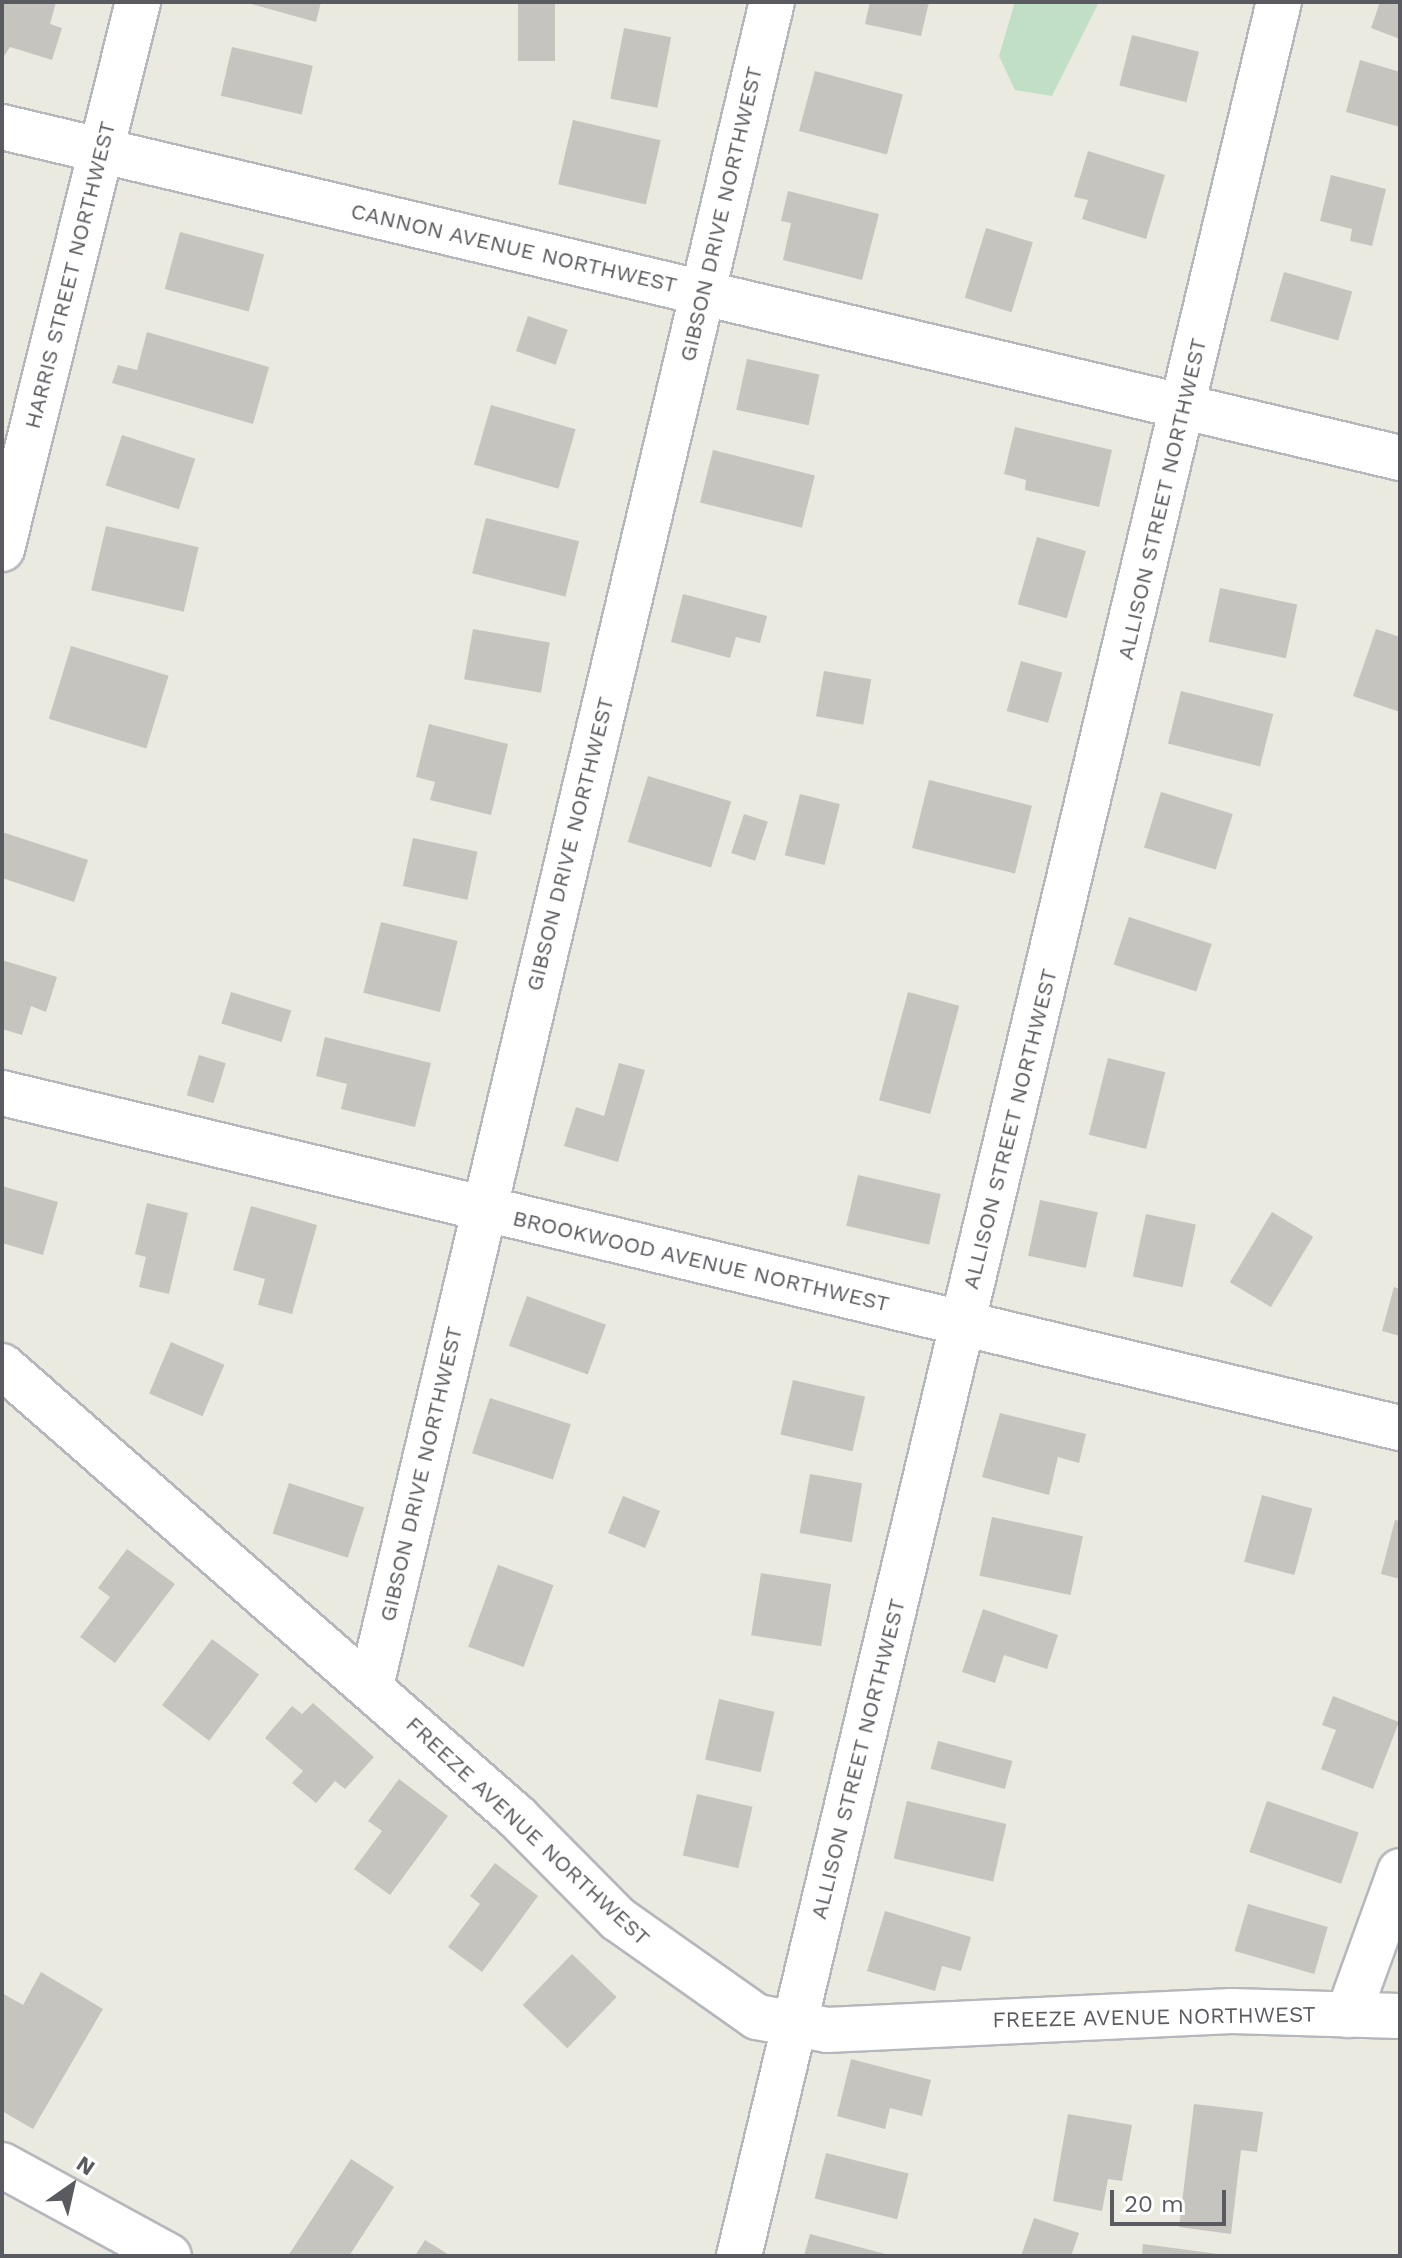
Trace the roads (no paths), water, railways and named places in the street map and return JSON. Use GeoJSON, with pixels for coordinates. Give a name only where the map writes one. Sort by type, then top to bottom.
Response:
{"type":"FeatureCollection","features":[{"type":"Feature","properties":{"kind":"street","name":"HARRIS STREET NORTHWEST"},"geometry":{"type":"LineString","coordinates":[[2,549],[138,2]]}},
{"type":"Feature","properties":{"kind":"street","name":"GIBSON DRIVE NORTHWEST"},"geometry":{"type":"LineString","coordinates":[[371,1686],[482,1209],[772,2]]}},
{"type":"Feature","properties":{"kind":"street","name":"ALLISON STREET NORTHWEST"},"geometry":{"type":"LineString","coordinates":[[739,2256],[1185,408],[1279,2]]}},
{"type":"Feature","properties":{"kind":"street","name":"CANNON AVENUE NORTHWEST"},"geometry":{"type":"LineString","coordinates":[[2,127],[1400,458]]}},
{"type":"Feature","properties":{"kind":"street","name":"BROOKWOOD AVENUE NORTHWEST"},"geometry":{"type":"LineString","coordinates":[[2,1093],[1400,1428]]}},
{"type":"Feature","properties":{"kind":"street","name":"FREEZE AVENUE NORTHWEST"},"geometry":{"type":"LineString","coordinates":[[2,1366],[371,1686],[618,1919],[720,1998],[793,2029],[1232,2011],[1400,2016]]}},
{"type":"Feature","properties":{"kind":"street"},"geometry":{"type":"LineString","coordinates":[[1348,2015],[1400,1871]]}},
{"type":"Feature","properties":{"kind":"street"},"geometry":{"type":"LineString","coordinates":[[2,2165],[169,2256]]}}]}
